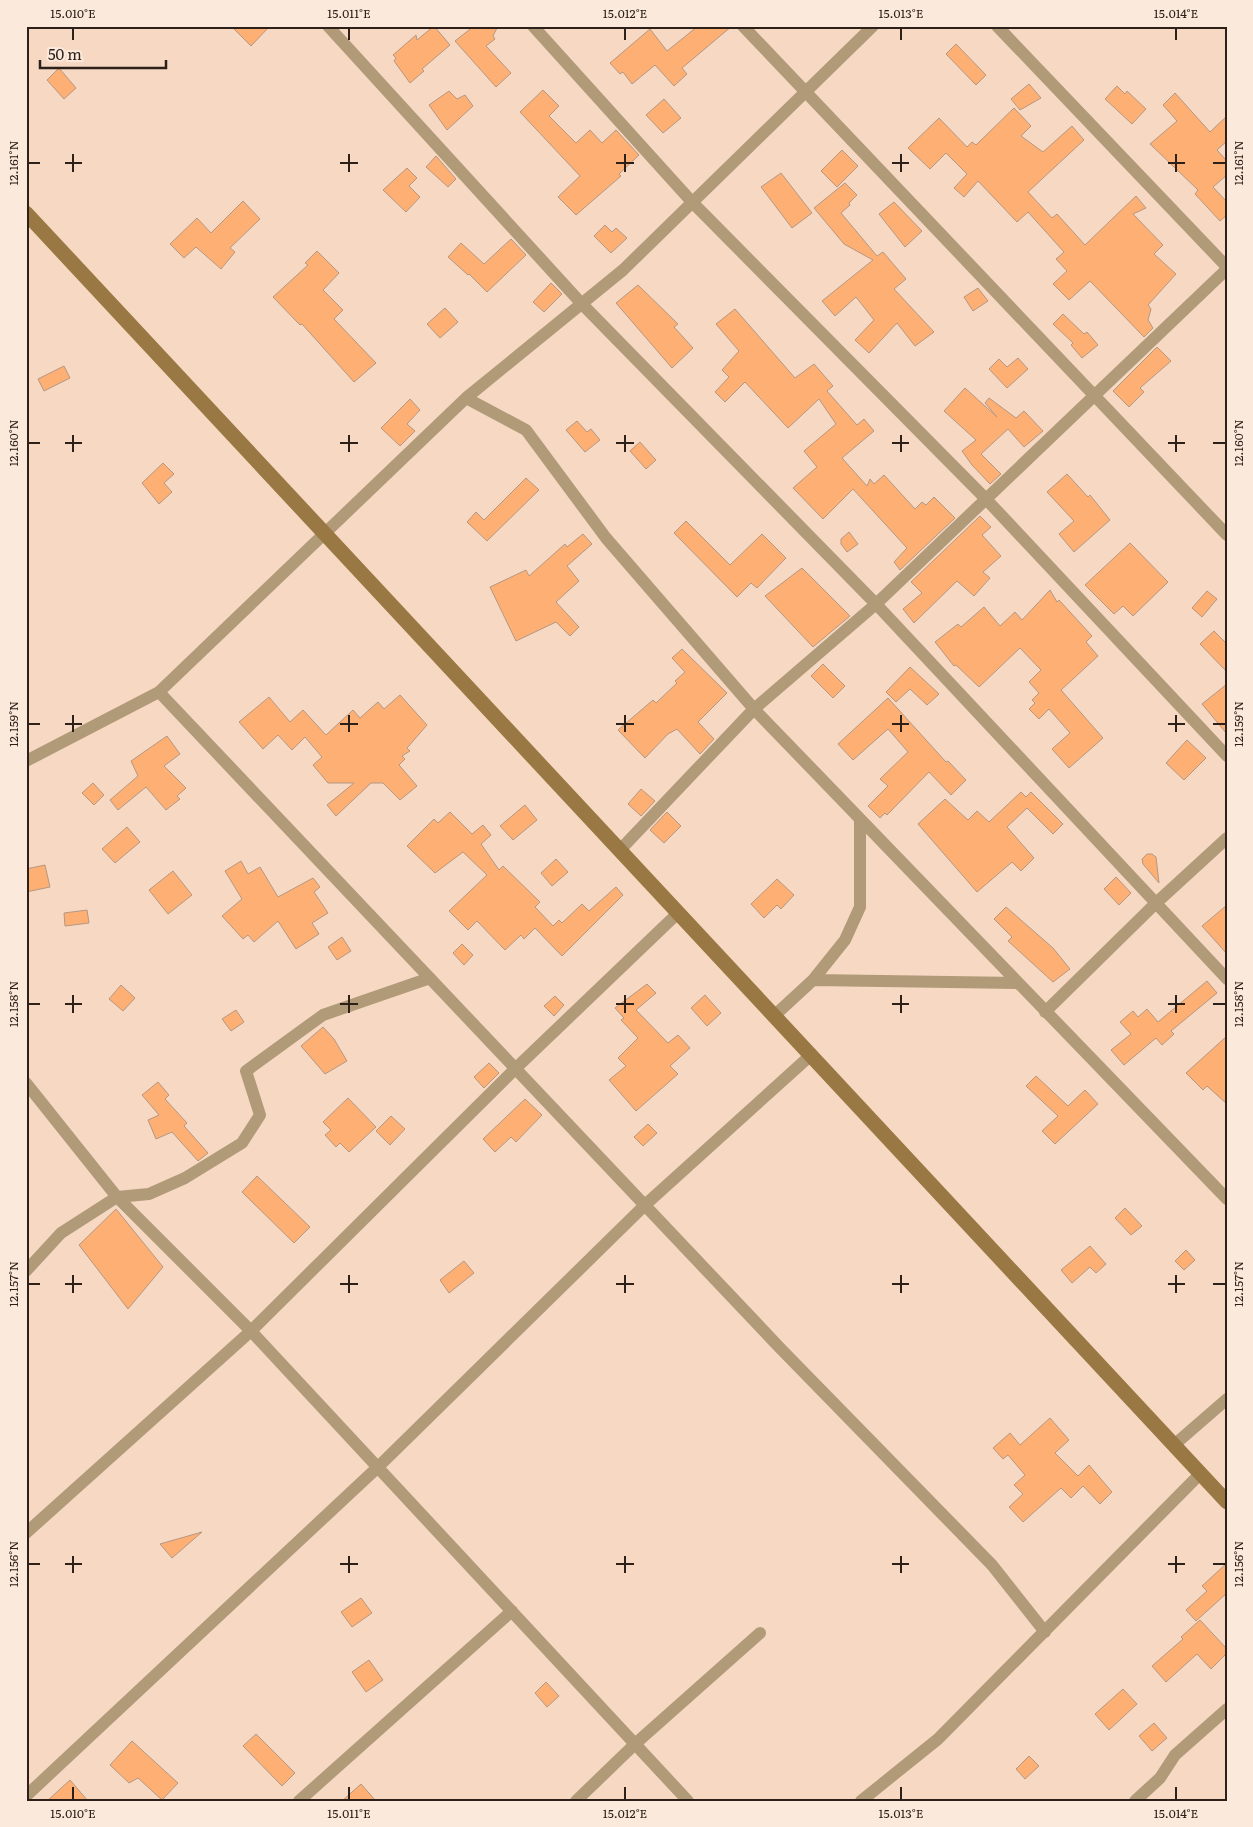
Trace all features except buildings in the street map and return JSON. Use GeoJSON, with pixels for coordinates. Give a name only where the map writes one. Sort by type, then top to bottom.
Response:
{"type":"FeatureCollection","features":[{"type":"Feature","properties":{"kind":"street"},"geometry":{"type":"LineString","coordinates":[[328,26],[580,303],[876,604],[1227,979]]}},
{"type":"Feature","properties":{"kind":"street"},"geometry":{"type":"LineString","coordinates":[[533,26],[692,202],[986,499],[1227,756]]}},
{"type":"Feature","properties":{"kind":"street"},"geometry":{"type":"LineString","coordinates":[[743,26],[804,93],[1227,535]]}},
{"type":"Feature","properties":{"kind":"street"},"geometry":{"type":"LineString","coordinates":[[26,761],[159,692],[466,398],[518,358],[580,303],[623,270],[873,26]]}},
{"type":"Feature","properties":{"kind":"street"},"geometry":{"type":"LineString","coordinates":[[620,850],[754,709],[876,604],[1227,268],[997,26]]}},
{"type":"Feature","properties":{"kind":"street"},"geometry":{"type":"LineString","coordinates":[[26,213],[1227,1502]]}},
{"type":"Feature","properties":{"kind":"street"},"geometry":{"type":"LineString","coordinates":[[466,398],[526,430],[606,538],[754,709],[1227,1199]]}},
{"type":"Feature","properties":{"kind":"street"},"geometry":{"type":"LineString","coordinates":[[159,692],[780,1348],[992,1565],[1045,1632]]}},
{"type":"Feature","properties":{"kind":"street"},"geometry":{"type":"LineString","coordinates":[[774,1016],[813,980],[845,940],[860,907],[860,819]]}},
{"type":"Feature","properties":{"kind":"street"},"geometry":{"type":"LineString","coordinates":[[1046,1012],[1155,904],[1227,838]]}},
{"type":"Feature","properties":{"kind":"street"},"geometry":{"type":"LineString","coordinates":[[26,1533],[251,1331],[515,1069],[678,913]]}},
{"type":"Feature","properties":{"kind":"street"},"geometry":{"type":"LineString","coordinates":[[26,1271],[61,1233],[117,1197],[149,1194],[185,1178],[242,1143],[260,1115],[246,1071],[323,1015],[430,978]]}},
{"type":"Feature","properties":{"kind":"street"},"geometry":{"type":"LineString","coordinates":[[813,980],[1018,983]]}},
{"type":"Feature","properties":{"kind":"street"},"geometry":{"type":"LineString","coordinates":[[26,1796],[378,1467],[645,1205],[810,1055]]}},
{"type":"Feature","properties":{"kind":"street"},"geometry":{"type":"LineString","coordinates":[[26,1083],[117,1197],[251,1331],[688,1801]]}},
{"type":"Feature","properties":{"kind":"street"},"geometry":{"type":"LineString","coordinates":[[1174,1445],[1227,1399]]}},
{"type":"Feature","properties":{"kind":"street"},"geometry":{"type":"LineString","coordinates":[[861,1801],[938,1739],[1200,1474]]}},
{"type":"Feature","properties":{"kind":"street"},"geometry":{"type":"LineString","coordinates":[[298,1801],[512,1611]]}},
{"type":"Feature","properties":{"kind":"street"},"geometry":{"type":"LineString","coordinates":[[576,1801],[635,1744],[760,1633]]}},
{"type":"Feature","properties":{"kind":"street"},"geometry":{"type":"LineString","coordinates":[[1135,1801],[1160,1778],[1175,1756],[1227,1709]]}}]}
